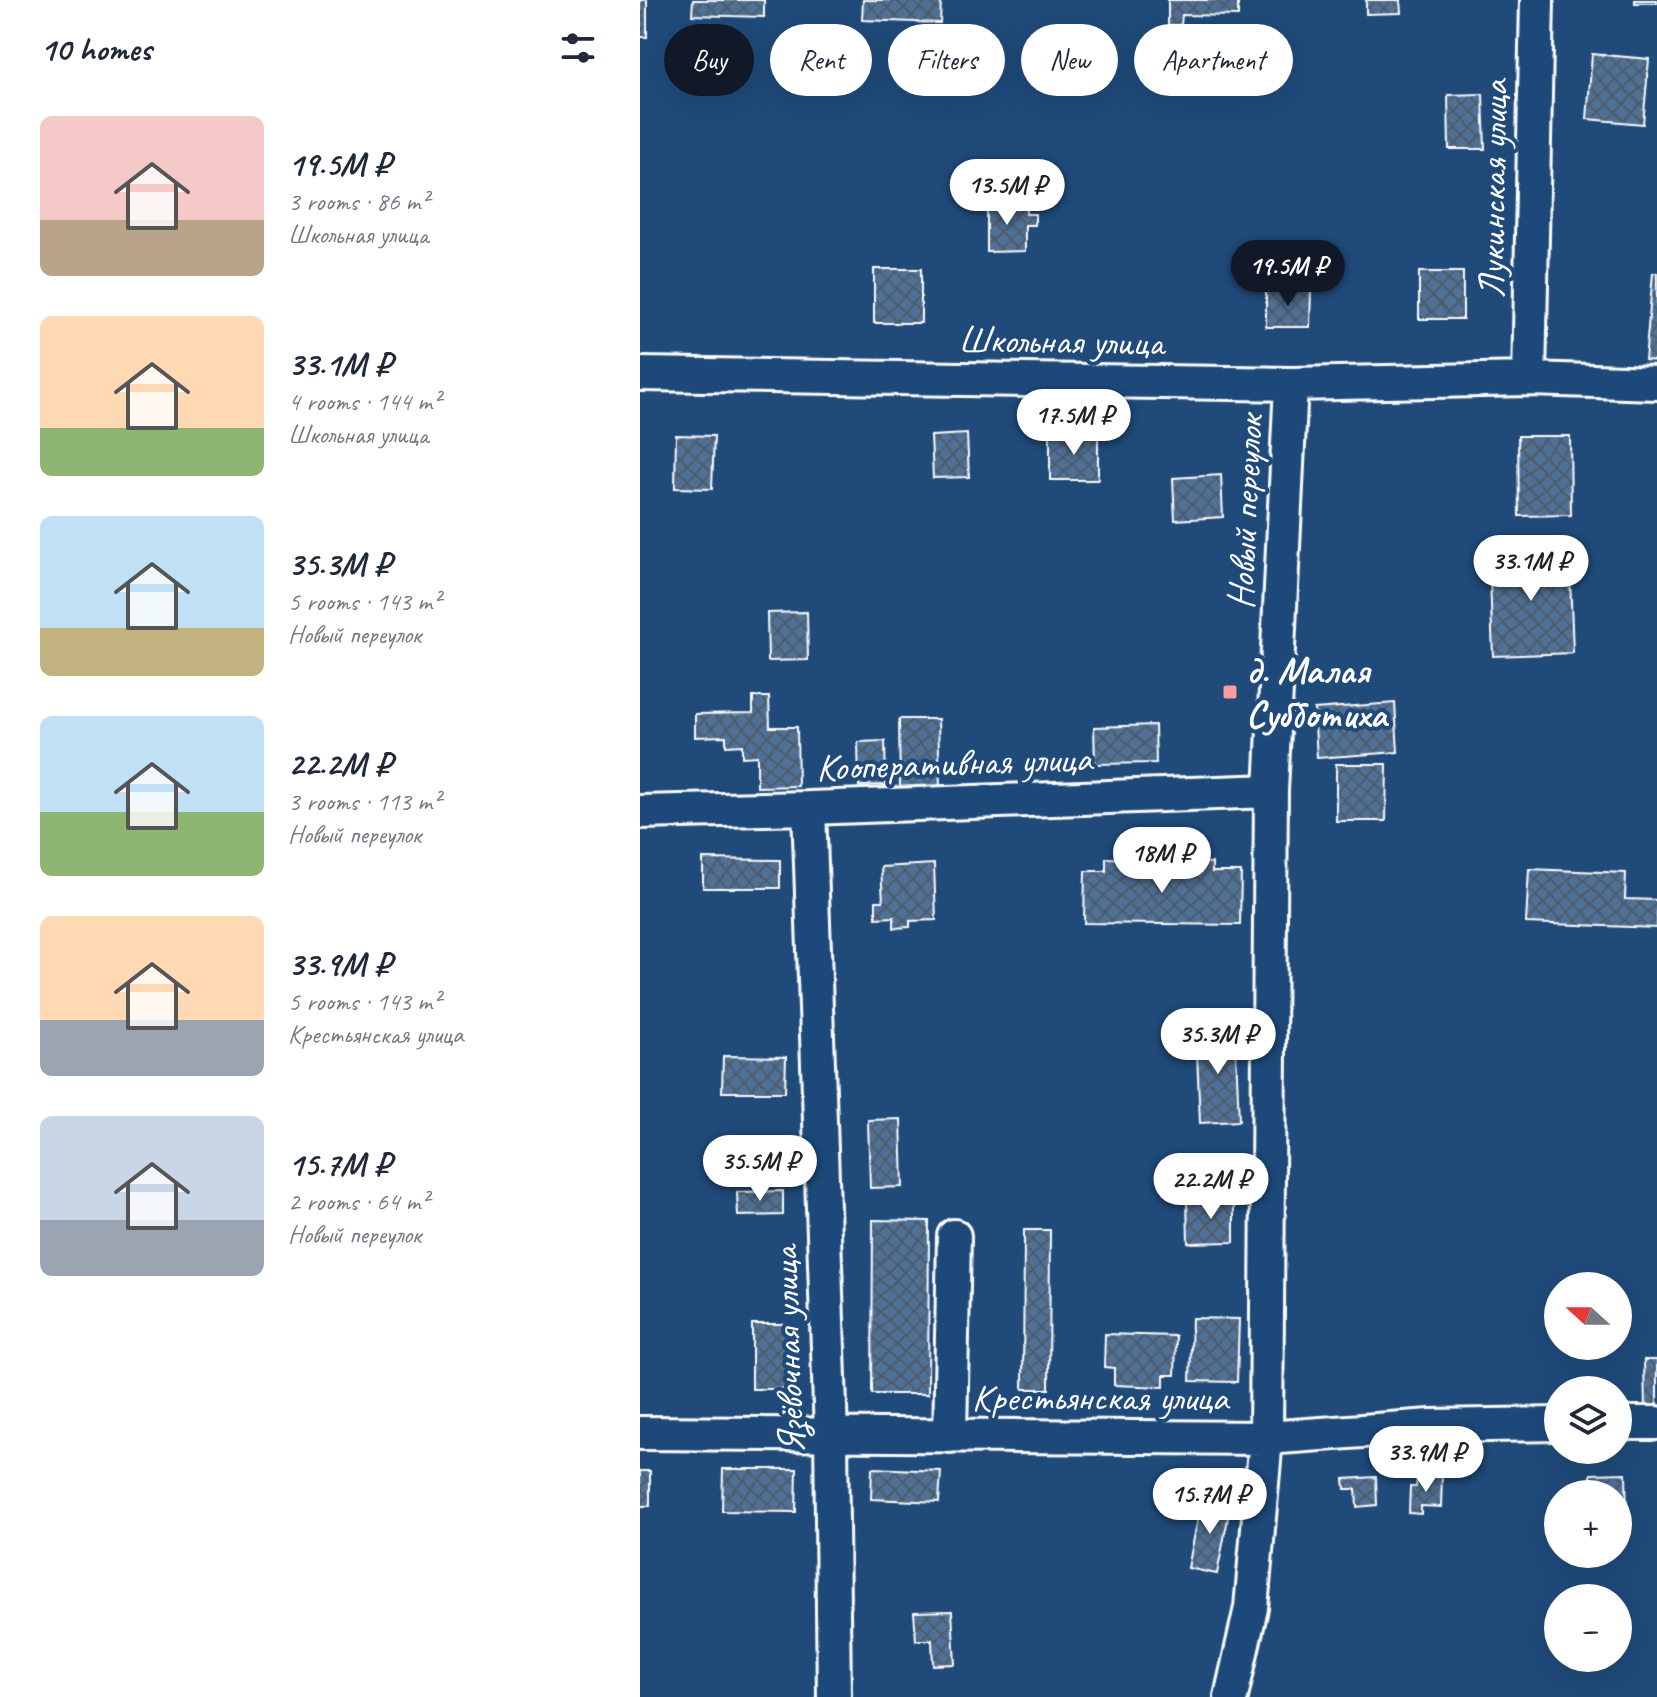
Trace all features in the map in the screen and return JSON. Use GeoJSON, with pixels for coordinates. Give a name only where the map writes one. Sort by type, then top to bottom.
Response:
{"type":"FeatureCollection","features":[{"type":"Feature","properties":{"kind":"street","name":"Лукинская улица"},"geometry":{"type":"LineString","coordinates":[[1529,379],[1537,0]]}},
{"type":"Feature","properties":{"kind":"street","name":"Школьная улица"},"geometry":{"type":"LineString","coordinates":[[640,374],[1291,384],[1529,379],[1657,383]]}},
{"type":"Feature","properties":{"kind":"street","name":"Новый переулок"},"geometry":{"type":"LineString","coordinates":[[1231,1697],[1251,1608],[1266,1438],[1271,791],[1291,384]]}},
{"type":"Feature","properties":{"kind":"street","name":"Кооперативная улица"},"geometry":{"type":"LineString","coordinates":[[640,812],[1271,791]]}},
{"type":"Feature","properties":{"kind":"street","name":"Язёвочная улица"},"geometry":{"type":"LineString","coordinates":[[809,808],[831,1435],[834,1697]]}},
{"type":"Feature","properties":{"kind":"street"},"geometry":{"type":"LineString","coordinates":[[950,1436],[954,1236]]}},
{"type":"Feature","properties":{"kind":"street"},"geometry":{"type":"LineString","coordinates":[[1632,1423],[1657,1423]]}},
{"type":"Feature","properties":{"kind":"street","name":"Крестьянская улица"},"geometry":{"type":"LineString","coordinates":[[640,1433],[1266,1438],[1431,1426],[1544,1424]]}},
{"type":"Feature","properties":{"kind":"building"},"geometry":{"type":"Polygon","coordinates":[[[640,0],[647,0],[647,37],[640,37],[640,0]]]}},
{"type":"Feature","properties":{"kind":"building"},"geometry":{"type":"Polygon","coordinates":[[[693,0],[764,0],[764,17],[692,15],[693,0]]]}},
{"type":"Feature","properties":{"kind":"building"},"geometry":{"type":"Polygon","coordinates":[[[863,0],[941,0],[940,23],[862,20],[863,0]]]}},
{"type":"Feature","properties":{"kind":"building"},"geometry":{"type":"Polygon","coordinates":[[[1168,0],[1238,0],[1238,16],[1182,15],[1181,24],[1168,24],[1168,0]]]}},
{"type":"Feature","properties":{"kind":"building"},"geometry":{"type":"Polygon","coordinates":[[[1366,0],[1400,0],[1401,13],[1366,14],[1366,0]]]}},
{"type":"Feature","properties":{"kind":"building"},"geometry":{"type":"Polygon","coordinates":[[[1635,0],[1657,0],[1657,3],[1635,3],[1635,0]]]}},
{"type":"Feature","properties":{"kind":"building"},"geometry":{"type":"Polygon","coordinates":[[[1592,54],[1649,59],[1643,124],[1587,119],[1592,54]]]}},
{"type":"Feature","properties":{"kind":"building"},"geometry":{"type":"Polygon","coordinates":[[[1483,94],[1485,149],[1449,149],[1448,95],[1483,94]]]}},
{"type":"Feature","properties":{"kind":"building"},"geometry":{"type":"Polygon","coordinates":[[[1026,203],[1026,214],[1035,214],[1035,225],[1025,225],[1025,251],[987,252],[987,204],[1026,203]]]}},
{"type":"Feature","properties":{"kind":"building"},"geometry":{"type":"Polygon","coordinates":[[[874,269],[921,269],[921,323],[874,323],[874,269]]]}},
{"type":"Feature","properties":{"kind":"building"},"geometry":{"type":"Polygon","coordinates":[[[1419,272],[1463,272],[1463,319],[1419,319],[1419,272]]]}},
{"type":"Feature","properties":{"kind":"building"},"geometry":{"type":"Polygon","coordinates":[[[1653,273],[1657,273],[1657,361],[1645,360],[1653,273]]]}},
{"type":"Feature","properties":{"kind":"building"},"geometry":{"type":"Polygon","coordinates":[[[1266,289],[1311,289],[1310,327],[1266,327],[1266,289]]]}},
{"type":"Feature","properties":{"kind":"building"},"geometry":{"type":"Polygon","coordinates":[[[967,434],[969,477],[933,478],[931,436],[967,434]]]}},
{"type":"Feature","properties":{"kind":"building"},"geometry":{"type":"Polygon","coordinates":[[[1050,434],[1098,434],[1098,480],[1050,480],[1050,434]]]}},
{"type":"Feature","properties":{"kind":"building"},"geometry":{"type":"Polygon","coordinates":[[[676,435],[714,436],[712,489],[675,488],[676,435]]]}},
{"type":"Feature","properties":{"kind":"building"},"geometry":{"type":"Polygon","coordinates":[[[1518,436],[1570,436],[1571,515],[1519,516],[1518,436]]]}},
{"type":"Feature","properties":{"kind":"building"},"geometry":{"type":"Polygon","coordinates":[[[1221,475],[1223,517],[1175,520],[1173,478],[1221,475]]]}},
{"type":"Feature","properties":{"kind":"building"},"geometry":{"type":"Polygon","coordinates":[[[1569,550],[1573,653],[1493,656],[1489,553],[1569,550]]]}},
{"type":"Feature","properties":{"kind":"building"},"geometry":{"type":"Polygon","coordinates":[[[807,612],[808,660],[768,661],[767,613],[807,612]]]}},
{"type":"Feature","properties":{"kind":"building"},"geometry":{"type":"Polygon","coordinates":[[[753,697],[769,697],[770,727],[797,727],[798,786],[757,787],[757,756],[742,757],[742,745],[726,746],[726,736],[695,737],[695,714],[753,713],[753,697]]]}},
{"type":"Feature","properties":{"kind":"building"},"geometry":{"type":"Polygon","coordinates":[[[1395,703],[1398,752],[1317,758],[1314,709],[1395,703]]]}},
{"type":"Feature","properties":{"kind":"building"},"geometry":{"type":"Polygon","coordinates":[[[899,719],[938,719],[940,787],[900,788],[899,719]]]}},
{"type":"Feature","properties":{"kind":"building"},"geometry":{"type":"Polygon","coordinates":[[[1155,725],[1156,763],[1095,764],[1094,727],[1155,725]]]}},
{"type":"Feature","properties":{"kind":"building"},"geometry":{"type":"Polygon","coordinates":[[[885,741],[886,785],[859,786],[858,742],[885,741]]]}},
{"type":"Feature","properties":{"kind":"building"},"geometry":{"type":"Polygon","coordinates":[[[1336,764],[1387,764],[1386,821],[1336,821],[1336,764]]]}},
{"type":"Feature","properties":{"kind":"building"},"geometry":{"type":"Polygon","coordinates":[[[1106,858],[1141,859],[1141,870],[1181,871],[1181,862],[1212,863],[1212,872],[1241,872],[1240,925],[1084,923],[1085,871],[1106,871],[1106,858]]]}},
{"type":"Feature","properties":{"kind":"building"},"geometry":{"type":"Polygon","coordinates":[[[703,859],[780,860],[780,888],[703,888],[703,859]]]}},
{"type":"Feature","properties":{"kind":"building"},"geometry":{"type":"Polygon","coordinates":[[[934,864],[936,920],[910,921],[910,927],[894,928],[894,917],[876,918],[876,901],[883,901],[881,867],[934,864]]]}},
{"type":"Feature","properties":{"kind":"building"},"geometry":{"type":"Polygon","coordinates":[[[1529,869],[1626,873],[1625,899],[1657,900],[1657,928],[1526,923],[1529,869]]]}},
{"type":"Feature","properties":{"kind":"building"},"geometry":{"type":"Polygon","coordinates":[[[1235,1028],[1239,1121],[1200,1123],[1196,1030],[1235,1028]]]}},
{"type":"Feature","properties":{"kind":"building"},"geometry":{"type":"Polygon","coordinates":[[[723,1056],[786,1057],[785,1092],[722,1092],[723,1056]]]}},
{"type":"Feature","properties":{"kind":"building"},"geometry":{"type":"Polygon","coordinates":[[[901,1119],[903,1187],[870,1188],[868,1120],[901,1119]]]}},
{"type":"Feature","properties":{"kind":"building"},"geometry":{"type":"Polygon","coordinates":[[[737,1144],[776,1144],[777,1183],[737,1183],[737,1144]]]}},
{"type":"Feature","properties":{"kind":"building"},"geometry":{"type":"Polygon","coordinates":[[[783,1191],[783,1215],[738,1216],[737,1192],[783,1191]]]}},
{"type":"Feature","properties":{"kind":"building"},"geometry":{"type":"Polygon","coordinates":[[[1187,1199],[1234,1199],[1234,1242],[1188,1243],[1187,1199]]]}},
{"type":"Feature","properties":{"kind":"building"},"geometry":{"type":"Polygon","coordinates":[[[873,1220],[929,1221],[928,1394],[872,1394],[873,1220]]]}},
{"type":"Feature","properties":{"kind":"building"},"geometry":{"type":"Polygon","coordinates":[[[1024,1230],[1050,1230],[1049,1389],[1023,1389],[1024,1230]]]}},
{"type":"Feature","properties":{"kind":"building"},"geometry":{"type":"Polygon","coordinates":[[[1192,1318],[1239,1319],[1237,1382],[1190,1381],[1192,1318]]]}},
{"type":"Feature","properties":{"kind":"building"},"geometry":{"type":"Polygon","coordinates":[[[752,1324],[787,1324],[787,1389],[752,1389],[752,1324]]]}},
{"type":"Feature","properties":{"kind":"building"},"geometry":{"type":"Polygon","coordinates":[[[1105,1334],[1176,1336],[1175,1375],[1164,1375],[1164,1387],[1114,1385],[1114,1368],[1104,1367],[1105,1334]]]}},
{"type":"Feature","properties":{"kind":"building"},"geometry":{"type":"Polygon","coordinates":[[[1644,1360],[1657,1360],[1657,1409],[1645,1409],[1644,1360]]]}},
{"type":"Feature","properties":{"kind":"building"},"geometry":{"type":"Polygon","coordinates":[[[872,1468],[941,1471],[939,1502],[871,1499],[872,1468]]]}},
{"type":"Feature","properties":{"kind":"building"},"geometry":{"type":"Polygon","coordinates":[[[723,1469],[797,1469],[796,1512],[722,1511],[723,1469]]]}},
{"type":"Feature","properties":{"kind":"building"},"geometry":{"type":"Polygon","coordinates":[[[640,1471],[650,1471],[650,1506],[640,1506],[640,1471]]]}},
{"type":"Feature","properties":{"kind":"building"},"geometry":{"type":"Polygon","coordinates":[[[1626,1473],[1626,1480],[1591,1480],[1591,1474],[1626,1473]]]}},
{"type":"Feature","properties":{"kind":"building"},"geometry":{"type":"Polygon","coordinates":[[[1417,1476],[1442,1477],[1441,1507],[1421,1506],[1421,1514],[1409,1513],[1410,1487],[1416,1487],[1417,1476]]]}},
{"type":"Feature","properties":{"kind":"building"},"geometry":{"type":"Polygon","coordinates":[[[1376,1477],[1377,1505],[1357,1507],[1356,1489],[1345,1489],[1344,1479],[1376,1477]]]}},
{"type":"Feature","properties":{"kind":"building"},"geometry":{"type":"Polygon","coordinates":[[[1202,1498],[1231,1503],[1217,1574],[1188,1568],[1202,1498]]]}},
{"type":"Feature","properties":{"kind":"building"},"geometry":{"type":"Polygon","coordinates":[[[952,1611],[955,1664],[933,1665],[932,1640],[916,1640],[914,1612],[952,1611]]]}},
{"type":"Feature","properties":{"kind":"place","name":"д. Малая Субботиха"},"geometry":{"type":"Point","coordinates":[1230,692]}}]}
